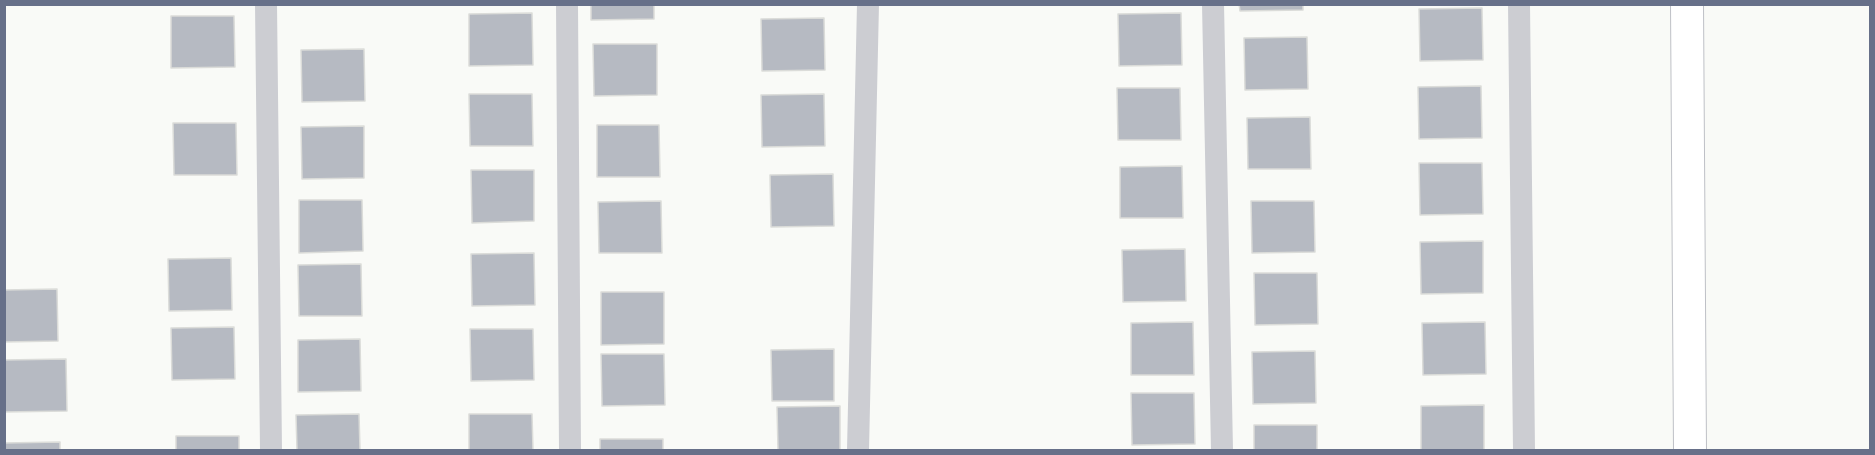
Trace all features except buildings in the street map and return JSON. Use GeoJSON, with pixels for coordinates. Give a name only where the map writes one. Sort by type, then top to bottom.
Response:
{"type":"FeatureCollection","features":[{"type":"Feature","properties":{"kind":"street"},"geometry":{"type":"LineString","coordinates":[[266,4],[271,450]]}},
{"type":"Feature","properties":{"kind":"street"},"geometry":{"type":"LineString","coordinates":[[567,4],[570,450]]}},
{"type":"Feature","properties":{"kind":"street"},"geometry":{"type":"LineString","coordinates":[[858,450],[868,4]]}},
{"type":"Feature","properties":{"kind":"street"},"geometry":{"type":"LineString","coordinates":[[1212,4],[1222,450]]}},
{"type":"Feature","properties":{"kind":"street"},"geometry":{"type":"LineString","coordinates":[[1519,4],[1524,450]]}},
{"type":"Feature","properties":{"kind":"street"},"geometry":{"type":"LineString","coordinates":[[1687,4],[1690,450]]}}]}
